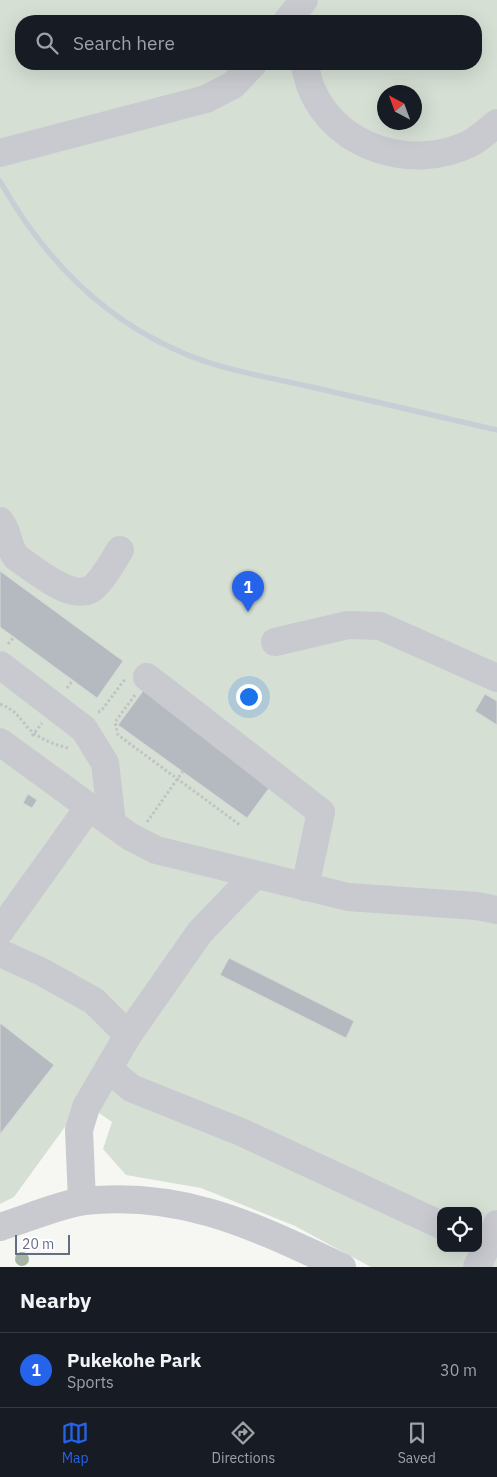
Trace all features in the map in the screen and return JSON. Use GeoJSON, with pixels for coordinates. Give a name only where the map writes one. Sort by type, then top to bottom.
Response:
{"type":"FeatureCollection","features":[{"type":"Feature","properties":{"kind":"lane"},"geometry":{"type":"LineString","coordinates":[[292,15],[304,0]]}},
{"type":"Feature","properties":{"kind":"lane"},"geometry":{"type":"LineString","coordinates":[[305,15],[310,0]]}},
{"type":"Feature","properties":{"kind":"lane"},"geometry":{"type":"LineString","coordinates":[[0,152],[206,99],[233,85],[247,70]]}},
{"type":"Feature","properties":{"kind":"lane"},"geometry":{"type":"LineString","coordinates":[[306,70],[312,90],[333,121],[362,143],[397,155],[434,155],[470,144],[497,123]]}},
{"type":"Feature","properties":{"kind":"lane"},"geometry":{"type":"LineString","coordinates":[[0,521],[5,527],[10,550],[16,557],[59,586],[71,591],[84,593],[96,586],[120,550]]}},
{"type":"Feature","properties":{"kind":"lane"},"geometry":{"type":"LineString","coordinates":[[275,642],[348,625],[380,626],[497,678]]}},
{"type":"Feature","properties":{"kind":"lane"},"geometry":{"type":"LineString","coordinates":[[0,666],[84,729],[105,763],[112,823]]}},
{"type":"Feature","properties":{"kind":"lane"},"geometry":{"type":"LineString","coordinates":[[138,676],[321,812],[305,887]]}},
{"type":"Feature","properties":{"kind":"lane"},"geometry":{"type":"LineString","coordinates":[[0,742],[129,836],[156,850],[255,876],[348,897],[477,906],[497,910]]}},
{"type":"Feature","properties":{"kind":"lane"},"geometry":{"type":"LineString","coordinates":[[0,931],[89,807]]}},
{"type":"Feature","properties":{"kind":"lane"},"geometry":{"type":"LineString","coordinates":[[82,1201],[79,1130],[86,1107],[128,1035],[200,932],[255,876]]}},
{"type":"Feature","properties":{"kind":"lane"},"geometry":{"type":"LineString","coordinates":[[0,953],[42,972],[94,1002],[128,1035]]}},
{"type":"Feature","properties":{"kind":"lane"},"geometry":{"type":"LineString","coordinates":[[109,1070],[131,1088],[240,1132],[437,1223]]}},
{"type":"Feature","properties":{"kind":"lane"},"geometry":{"type":"LineString","coordinates":[[0,1227],[82,1201],[140,1199],[196,1207],[256,1227],[342,1267]]}},
{"type":"Feature","properties":{"kind":"path"},"geometry":{"type":"LineString","coordinates":[[95,712],[101,712],[138,676]]}},
{"type":"Feature","properties":{"kind":"path"},"geometry":{"type":"LineString","coordinates":[[138,676],[115,722],[118,735],[240,826]]}},
{"type":"Feature","properties":{"kind":"path"},"geometry":{"type":"LineString","coordinates":[[0,704],[12,708],[34,734],[49,743],[68,748]]}},
{"type":"Feature","properties":{"kind":"path"},"geometry":{"type":"LineString","coordinates":[[34,734],[45,718]]}},
{"type":"Feature","properties":{"kind":"path"},"geometry":{"type":"LineString","coordinates":[[149,818],[183,771]]}},
{"type":"Feature","properties":{"kind":"shaded area"},"geometry":{"type":"Polygon","coordinates":[[[0,0],[497,0],[497,1267],[371,1267],[295,1226],[201,1188],[126,1175],[103,1149],[112,1122],[83,1102],[14,1197],[0,1204],[0,0]]]}},
{"type":"Feature","properties":{"kind":"building"},"geometry":{"type":"Polygon","coordinates":[[[0,571],[123,661],[97,698],[0,627],[0,571]]]}},
{"type":"Feature","properties":{"kind":"building"},"geometry":{"type":"Polygon","coordinates":[[[146,687],[275,780],[247,818],[118,725],[146,687]]]}},
{"type":"Feature","properties":{"kind":"building"},"geometry":{"type":"Polygon","coordinates":[[[485,694],[497,701],[497,725],[475,711],[485,694]]]}},
{"type":"Feature","properties":{"kind":"building"},"geometry":{"type":"Polygon","coordinates":[[[28,794],[37,800],[32,808],[23,803],[28,794]]]}},
{"type":"Feature","properties":{"kind":"building"},"geometry":{"type":"Polygon","coordinates":[[[229,958],[354,1021],[346,1038],[220,975],[229,958]]]}},
{"type":"Feature","properties":{"kind":"building"},"geometry":{"type":"Polygon","coordinates":[[[0,1023],[54,1065],[0,1134],[0,1023]]]}},
{"type":"Feature","properties":{"kind":"waterway"},"geometry":{"type":"LineString","coordinates":[[0,181],[16,208],[53,257],[96,300],[146,335],[191,356],[244,372],[497,430]]}},
{"type":"Feature","properties":{"kind":"place","name":"Pukekohe Park"},"geometry":{"type":"Point","coordinates":[248,612]}}]}
